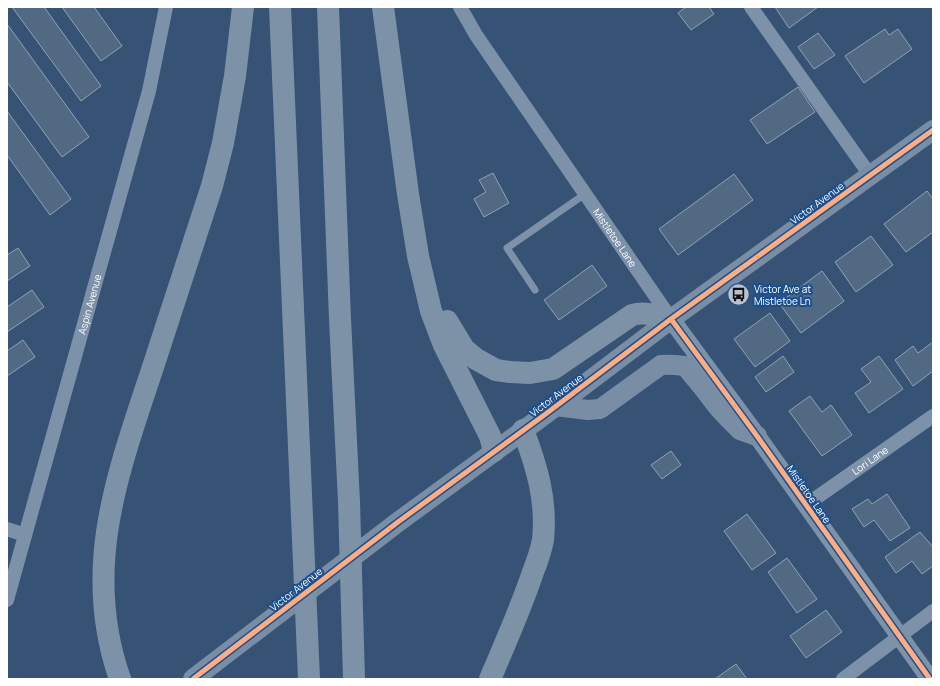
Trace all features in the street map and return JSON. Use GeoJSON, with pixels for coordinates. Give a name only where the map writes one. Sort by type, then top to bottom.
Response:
{"type":"FeatureCollection","features":[{"type":"Feature","properties":{"kind":"highway"},"geometry":{"type":"LineString","coordinates":[[120,679],[107,629],[104,594],[103,566],[111,505],[125,453],[212,186],[223,142],[236,76],[243,7]]}},
{"type":"Feature","properties":{"kind":"highway"},"geometry":{"type":"LineString","coordinates":[[280,7],[309,679]]}},
{"type":"Feature","properties":{"kind":"highway"},"geometry":{"type":"LineString","coordinates":[[328,7],[340,319],[349,502],[354,679]]}},
{"type":"Feature","properties":{"kind":"highway"},"geometry":{"type":"LineString","coordinates":[[384,7],[398,125],[418,256],[430,312],[447,351],[490,436],[494,451]]}},
{"type":"Feature","properties":{"kind":"highway"},"geometry":{"type":"LineString","coordinates":[[418,256],[450,327],[464,349],[476,360],[496,370],[530,373],[553,369],[632,315],[639,313],[648,314],[671,320]]}},
{"type":"Feature","properties":{"kind":"highway"},"geometry":{"type":"LineString","coordinates":[[490,679],[528,587],[542,541],[543,510],[540,479],[523,430]]}},
{"type":"Feature","properties":{"kind":"main road","name":"Victor Avenue"},"geometry":{"type":"LineString","coordinates":[[193,679],[398,522],[671,320],[933,130]]}},
{"type":"Feature","properties":{"kind":"main road"},"geometry":{"type":"LineString","coordinates":[[556,406],[588,410],[600,409],[661,365],[668,364],[685,366],[717,406],[740,430],[757,436]]}},
{"type":"Feature","properties":{"kind":"street","name":"Aspin Avenue"},"geometry":{"type":"LineString","coordinates":[[7,600],[149,90],[166,7]]}},
{"type":"Feature","properties":{"kind":"street","name":"Mistletoe Lane"},"geometry":{"type":"LineString","coordinates":[[460,7],[476,35],[671,320],[757,436],[930,679]]}},
{"type":"Feature","properties":{"kind":"street"},"geometry":{"type":"LineString","coordinates":[[751,7],[870,175]]}},
{"type":"Feature","properties":{"kind":"street","name":"Lori Lane"},"geometry":{"type":"LineString","coordinates":[[806,505],[933,416]]}},
{"type":"Feature","properties":{"kind":"street"},"geometry":{"type":"LineString","coordinates":[[7,529],[25,535]]}},
{"type":"Feature","properties":{"kind":"street"},"geometry":{"type":"LineString","coordinates":[[843,679],[933,611]]}},
{"type":"Feature","properties":{"kind":"lane"},"geometry":{"type":"LineString","coordinates":[[535,290],[507,248],[585,194]]}},
{"type":"Feature","properties":{"kind":"building"},"geometry":{"type":"Polygon","coordinates":[[[12,7],[44,7],[101,86],[81,101],[12,7]]]}},
{"type":"Feature","properties":{"kind":"building"},"geometry":{"type":"Polygon","coordinates":[[[62,7],[94,7],[122,46],[101,61],[62,7]]]}},
{"type":"Feature","properties":{"kind":"building"},"geometry":{"type":"Polygon","coordinates":[[[686,7],[709,7],[714,14],[691,30],[678,13],[686,7]]]}},
{"type":"Feature","properties":{"kind":"building"},"geometry":{"type":"Polygon","coordinates":[[[775,7],[818,7],[789,28],[775,7]]]}},
{"type":"Feature","properties":{"kind":"building"},"geometry":{"type":"Polygon","coordinates":[[[7,24],[89,137],[62,157],[7,82],[7,24]]]}},
{"type":"Feature","properties":{"kind":"building"},"geometry":{"type":"Polygon","coordinates":[[[885,29],[889,35],[898,29],[912,49],[864,83],[845,56],[885,29]]]}},
{"type":"Feature","properties":{"kind":"building"},"geometry":{"type":"Polygon","coordinates":[[[818,33],[835,55],[814,69],[798,47],[818,33]]]}},
{"type":"Feature","properties":{"kind":"building"},"geometry":{"type":"Polygon","coordinates":[[[798,87],[815,112],[767,144],[750,120],[798,87]]]}},
{"type":"Feature","properties":{"kind":"building"},"geometry":{"type":"Polygon","coordinates":[[[7,111],[71,199],[50,215],[7,155],[7,111]]]}},
{"type":"Feature","properties":{"kind":"building"},"geometry":{"type":"Polygon","coordinates":[[[493,173],[509,203],[484,217],[474,199],[486,192],[479,180],[493,173]]]}},
{"type":"Feature","properties":{"kind":"building"},"geometry":{"type":"Polygon","coordinates":[[[734,174],[753,200],[678,255],[659,229],[734,174]]]}},
{"type":"Feature","properties":{"kind":"building"},"geometry":{"type":"Polygon","coordinates":[[[927,191],[933,199],[933,232],[906,252],[884,224],[927,191]]]}},
{"type":"Feature","properties":{"kind":"building"},"geometry":{"type":"Polygon","coordinates":[[[871,236],[893,265],[856,292],[835,262],[871,236]]]}},
{"type":"Feature","properties":{"kind":"building"},"geometry":{"type":"Polygon","coordinates":[[[18,248],[30,266],[7,281],[7,255],[18,248]]]}},
{"type":"Feature","properties":{"kind":"building"},"geometry":{"type":"Polygon","coordinates":[[[592,265],[607,286],[559,320],[544,300],[592,265]]]}},
{"type":"Feature","properties":{"kind":"building"},"geometry":{"type":"Polygon","coordinates":[[[822,271],[844,301],[801,333],[779,303],[822,271]]]}},
{"type":"Feature","properties":{"kind":"building"},"geometry":{"type":"Polygon","coordinates":[[[32,290],[44,307],[7,332],[7,307],[32,290]]]}},
{"type":"Feature","properties":{"kind":"building"},"geometry":{"type":"Polygon","coordinates":[[[770,313],[790,341],[755,367],[734,339],[770,313]]]}},
{"type":"Feature","properties":{"kind":"building"},"geometry":{"type":"Polygon","coordinates":[[[23,340],[35,357],[7,376],[7,351],[23,340]]]}},
{"type":"Feature","properties":{"kind":"building"},"geometry":{"type":"Polygon","coordinates":[[[933,342],[933,371],[913,386],[895,360],[913,346],[918,353],[933,342]]]}},
{"type":"Feature","properties":{"kind":"building"},"geometry":{"type":"Polygon","coordinates":[[[783,356],[794,372],[766,392],[755,377],[783,356]]]}},
{"type":"Feature","properties":{"kind":"building"},"geometry":{"type":"Polygon","coordinates":[[[879,356],[903,389],[869,413],[855,393],[871,382],[861,369],[879,356]]]}},
{"type":"Feature","properties":{"kind":"building"},"geometry":{"type":"Polygon","coordinates":[[[810,396],[822,412],[831,405],[852,435],[822,456],[789,411],[810,396]]]}},
{"type":"Feature","properties":{"kind":"building"},"geometry":{"type":"Polygon","coordinates":[[[671,451],[681,465],[662,479],[651,465],[671,451]]]}},
{"type":"Feature","properties":{"kind":"building"},"geometry":{"type":"Polygon","coordinates":[[[887,494],[910,528],[890,541],[874,520],[864,527],[852,509],[868,499],[872,504],[887,494]]]}},
{"type":"Feature","properties":{"kind":"building"},"geometry":{"type":"Polygon","coordinates":[[[747,514],[776,553],[752,570],[724,531],[747,514]]]}},
{"type":"Feature","properties":{"kind":"building"},"geometry":{"type":"Polygon","coordinates":[[[920,532],[933,547],[933,566],[922,574],[912,561],[896,573],[885,557],[920,532]]]}},
{"type":"Feature","properties":{"kind":"building"},"geometry":{"type":"Polygon","coordinates":[[[787,558],[817,599],[797,613],[768,572],[787,558]]]}},
{"type":"Feature","properties":{"kind":"building"},"geometry":{"type":"Polygon","coordinates":[[[826,610],[842,632],[806,658],[790,636],[826,610]]]}},
{"type":"Feature","properties":{"kind":"building"},"geometry":{"type":"Polygon","coordinates":[[[736,664],[747,679],[715,679],[736,664]]]}},
{"type":"Feature","properties":{"kind":"cycle path"},"geometry":{"type":"LineString","coordinates":[[193,679],[398,522],[547,413],[671,319],[933,130]]}},
{"type":"Feature","properties":{"kind":"cycle path"},"geometry":{"type":"LineString","coordinates":[[671,319],[757,436],[930,679]]}},
{"type":"Feature","properties":{"kind":"place","name":"Victor Ave at Mistletoe Ln"},"geometry":{"type":"Point","coordinates":[738,295]}}]}
